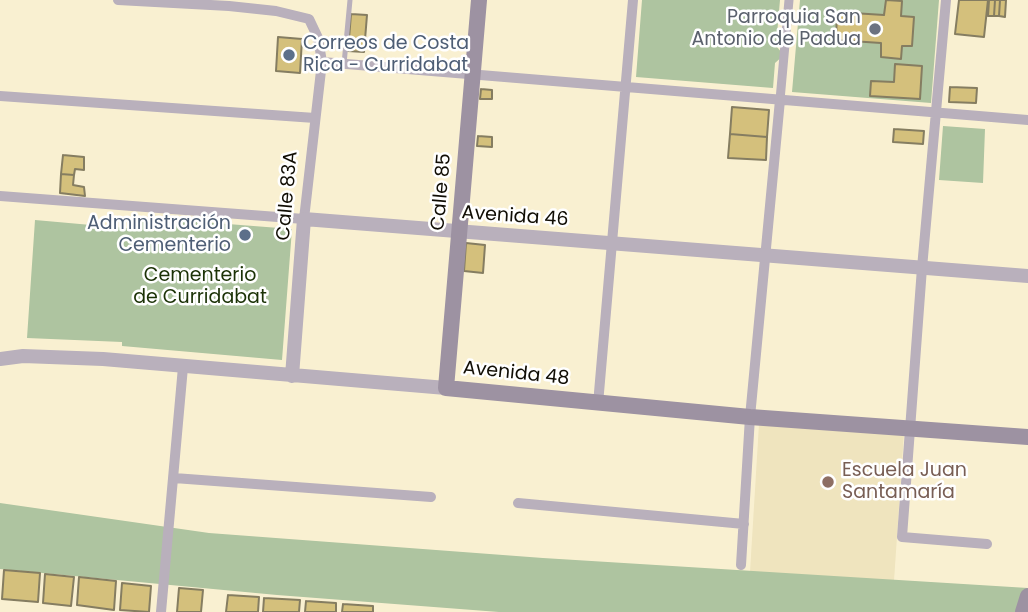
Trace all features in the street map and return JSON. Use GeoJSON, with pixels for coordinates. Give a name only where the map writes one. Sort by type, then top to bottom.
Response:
{"type":"FeatureCollection","features":[{"type":"Feature","properties":{"kind":"main road","name":"Calle 85"},"geometry":{"type":"LineString","coordinates":[[446,388],[480,0]]}},
{"type":"Feature","properties":{"kind":"main road","name":"Avenida 48"},"geometry":{"type":"LineString","coordinates":[[446,388],[750,417],[1028,436]]}},
{"type":"Feature","properties":{"kind":"main road"},"geometry":{"type":"LineString","coordinates":[[1023,612],[1028,596]]}},
{"type":"Feature","properties":{"kind":"street"},"geometry":{"type":"LineString","coordinates":[[118,0],[229,6],[292,14],[309,19],[318,38],[322,62],[1028,120]]}},
{"type":"Feature","properties":{"kind":"street"},"geometry":{"type":"LineString","coordinates":[[598,404],[633,0]]}},
{"type":"Feature","properties":{"kind":"street"},"geometry":{"type":"LineString","coordinates":[[741,565],[750,417],[789,0]]}},
{"type":"Feature","properties":{"kind":"street"},"geometry":{"type":"LineString","coordinates":[[946,0],[902,537],[987,544]]}},
{"type":"Feature","properties":{"kind":"street","name":"Calle 83A"},"geometry":{"type":"LineString","coordinates":[[292,376],[304,219],[322,62]]}},
{"type":"Feature","properties":{"kind":"street"},"geometry":{"type":"LineString","coordinates":[[0,96],[315,118]]}},
{"type":"Feature","properties":{"kind":"street","name":"Avenida 46"},"geometry":{"type":"LineString","coordinates":[[0,196],[1028,276]]}},
{"type":"Feature","properties":{"kind":"street","name":"Avenida 48"},"geometry":{"type":"LineString","coordinates":[[0,359],[23,356],[61,357],[446,388]]}},
{"type":"Feature","properties":{"kind":"street"},"geometry":{"type":"LineString","coordinates":[[161,612],[183,367]]}},
{"type":"Feature","properties":{"kind":"street"},"geometry":{"type":"LineString","coordinates":[[174,478],[431,497]]}},
{"type":"Feature","properties":{"kind":"street"},"geometry":{"type":"LineString","coordinates":[[518,503],[744,524]]}},
{"type":"Feature","properties":{"kind":"lane"},"geometry":{"type":"LineString","coordinates":[[344,64],[350,0]]}},
{"type":"Feature","properties":{"kind":"shaded area","name":"Escuela Juan Santamaría"},"geometry":{"type":"Polygon","coordinates":[[[759,424],[904,433],[894,581],[750,572],[759,424]]]}},
{"type":"Feature","properties":{"kind":"green space"},"geometry":{"type":"Polygon","coordinates":[[[642,0],[780,0],[776,46],[784,55],[775,63],[773,88],[636,77],[642,0]]]}},
{"type":"Feature","properties":{"kind":"green space"},"geometry":{"type":"Polygon","coordinates":[[[800,0],[886,0],[884,15],[838,12],[836,40],[881,43],[881,57],[901,59],[902,46],[912,46],[901,16],[902,1],[889,0],[939,0],[931,103],[792,92],[800,0]]]}},
{"type":"Feature","properties":{"kind":"green space"},"geometry":{"type":"Polygon","coordinates":[[[943,126],[985,129],[983,183],[939,180],[943,126]]]}},
{"type":"Feature","properties":{"kind":"green space","name":"Cementerio de Curridabat"},"geometry":{"type":"Polygon","coordinates":[[[138,217],[292,229],[282,360],[122,346],[122,342],[27,338],[35,220],[136,229],[138,217]]]}},
{"type":"Feature","properties":{"kind":"green space"},"geometry":{"type":"Polygon","coordinates":[[[0,503],[209,533],[543,558],[1028,588],[1021,596],[1017,612],[499,612],[277,595],[0,569],[0,503]]]}},
{"type":"Feature","properties":{"kind":"building","name":"Parroquia San Antonio de Padua"},"geometry":{"type":"Polygon","coordinates":[[[886,0],[902,1],[901,16],[914,17],[912,46],[902,46],[901,59],[881,57],[881,43],[836,40],[837,12],[884,15],[886,0]]]}},
{"type":"Feature","properties":{"kind":"building"},"geometry":{"type":"Polygon","coordinates":[[[959,0],[988,0],[984,37],[955,34],[959,0]]]}},
{"type":"Feature","properties":{"kind":"building"},"geometry":{"type":"Polygon","coordinates":[[[989,0],[995,0],[994,16],[988,16],[989,0]]]}},
{"type":"Feature","properties":{"kind":"building"},"geometry":{"type":"Polygon","coordinates":[[[995,0],[1000,0],[999,16],[994,16],[995,0]]]}},
{"type":"Feature","properties":{"kind":"building"},"geometry":{"type":"Polygon","coordinates":[[[1000,0],[1006,0],[1005,17],[999,16],[1000,0]]]}},
{"type":"Feature","properties":{"kind":"building"},"geometry":{"type":"Polygon","coordinates":[[[351,14],[367,15],[364,52],[348,51],[351,14]]]}},
{"type":"Feature","properties":{"kind":"building","name":"Correos de Costa Rica - Curridabat"},"geometry":{"type":"Polygon","coordinates":[[[278,37],[302,39],[300,73],[276,71],[278,37]]]}},
{"type":"Feature","properties":{"kind":"building"},"geometry":{"type":"Polygon","coordinates":[[[895,64],[922,66],[920,99],[870,96],[871,81],[894,82],[895,64]]]}},
{"type":"Feature","properties":{"kind":"building"},"geometry":{"type":"Polygon","coordinates":[[[950,87],[977,88],[976,103],[949,102],[950,87]]]}},
{"type":"Feature","properties":{"kind":"building"},"geometry":{"type":"Polygon","coordinates":[[[481,89],[492,90],[492,99],[480,99],[481,89]]]}},
{"type":"Feature","properties":{"kind":"building"},"geometry":{"type":"Polygon","coordinates":[[[732,107],[769,110],[767,137],[730,134],[732,107]]]}},
{"type":"Feature","properties":{"kind":"building"},"geometry":{"type":"Polygon","coordinates":[[[894,129],[924,131],[923,144],[893,142],[894,129]]]}},
{"type":"Feature","properties":{"kind":"building"},"geometry":{"type":"Polygon","coordinates":[[[730,134],[767,137],[766,160],[728,158],[730,134]]]}},
{"type":"Feature","properties":{"kind":"building"},"geometry":{"type":"Polygon","coordinates":[[[478,136],[492,137],[492,147],[477,146],[478,136]]]}},
{"type":"Feature","properties":{"kind":"building"},"geometry":{"type":"Polygon","coordinates":[[[63,155],[84,157],[84,170],[75,169],[74,175],[61,174],[63,155]]]}},
{"type":"Feature","properties":{"kind":"building"},"geometry":{"type":"Polygon","coordinates":[[[61,174],[74,175],[73,185],[84,187],[85,196],[60,193],[61,174]]]}},
{"type":"Feature","properties":{"kind":"building"},"geometry":{"type":"Polygon","coordinates":[[[466,243],[485,245],[483,273],[464,271],[466,243]]]}},
{"type":"Feature","properties":{"kind":"building"},"geometry":{"type":"Polygon","coordinates":[[[4,570],[40,573],[38,602],[2,599],[4,570]]]}},
{"type":"Feature","properties":{"kind":"building"},"geometry":{"type":"Polygon","coordinates":[[[45,574],[74,577],[71,606],[43,603],[45,574]]]}},
{"type":"Feature","properties":{"kind":"building"},"geometry":{"type":"Polygon","coordinates":[[[79,577],[116,581],[114,610],[77,605],[79,577]]]}},
{"type":"Feature","properties":{"kind":"building"},"geometry":{"type":"Polygon","coordinates":[[[122,583],[151,586],[149,612],[120,610],[122,583]]]}},
{"type":"Feature","properties":{"kind":"building"},"geometry":{"type":"Polygon","coordinates":[[[179,588],[203,590],[201,612],[177,612],[179,588]]]}},
{"type":"Feature","properties":{"kind":"building"},"geometry":{"type":"Polygon","coordinates":[[[228,595],[259,597],[258,612],[226,612],[228,595]]]}},
{"type":"Feature","properties":{"kind":"building"},"geometry":{"type":"Polygon","coordinates":[[[264,598],[300,600],[299,612],[263,612],[264,598]]]}},
{"type":"Feature","properties":{"kind":"building"},"geometry":{"type":"Polygon","coordinates":[[[306,601],[336,603],[336,612],[305,612],[306,601]]]}},
{"type":"Feature","properties":{"kind":"building"},"geometry":{"type":"Polygon","coordinates":[[[343,604],[373,606],[373,612],[342,612],[343,604]]]}},
{"type":"Feature","properties":{"kind":"place","name":"Parroquia San Antonio de Padua"},"geometry":{"type":"Point","coordinates":[875,29]}},
{"type":"Feature","properties":{"kind":"place","name":"Correos de Costa Rica - Curridabat"},"geometry":{"type":"Point","coordinates":[289,55]}},
{"type":"Feature","properties":{"kind":"place","name":"Administración Cementerio"},"geometry":{"type":"Point","coordinates":[245,235]}},
{"type":"Feature","properties":{"kind":"place","name":"Escuela Juan Santamaría"},"geometry":{"type":"Point","coordinates":[828,482]}}]}
